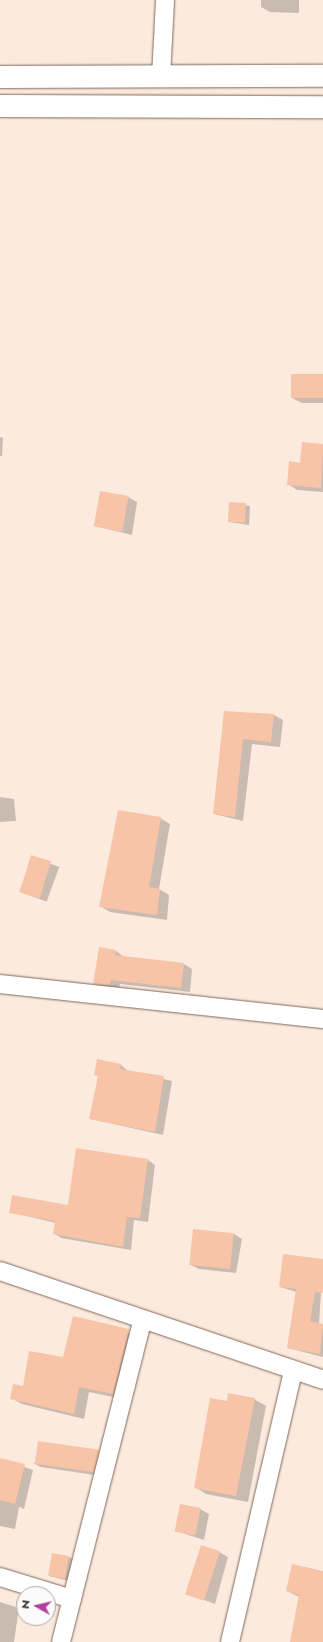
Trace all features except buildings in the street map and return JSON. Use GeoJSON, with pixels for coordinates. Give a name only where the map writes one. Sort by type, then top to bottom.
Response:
{"type":"FeatureCollection","features":[{"type":"Feature","properties":{"kind":"main road"},"geometry":{"type":"LineString","coordinates":[[0,77],[323,76]]}},
{"type":"Feature","properties":{"kind":"main road"},"geometry":{"type":"LineString","coordinates":[[0,106],[323,107]]}},
{"type":"Feature","properties":{"kind":"street"},"geometry":{"type":"LineString","coordinates":[[160,77],[165,0]]}},
{"type":"Feature","properties":{"kind":"street"},"geometry":{"type":"LineString","coordinates":[[0,985],[323,1019]]}},
{"type":"Feature","properties":{"kind":"street"},"geometry":{"type":"LineString","coordinates":[[0,1271],[293,1372],[322,1375]]}},
{"type":"Feature","properties":{"kind":"street"},"geometry":{"type":"LineString","coordinates":[[61,1642],[142,1321]]}},
{"type":"Feature","properties":{"kind":"street"},"geometry":{"type":"LineString","coordinates":[[230,1642],[293,1372]]}},
{"type":"Feature","properties":{"kind":"street"},"geometry":{"type":"LineString","coordinates":[[0,1576],[72,1599]]}}]}
